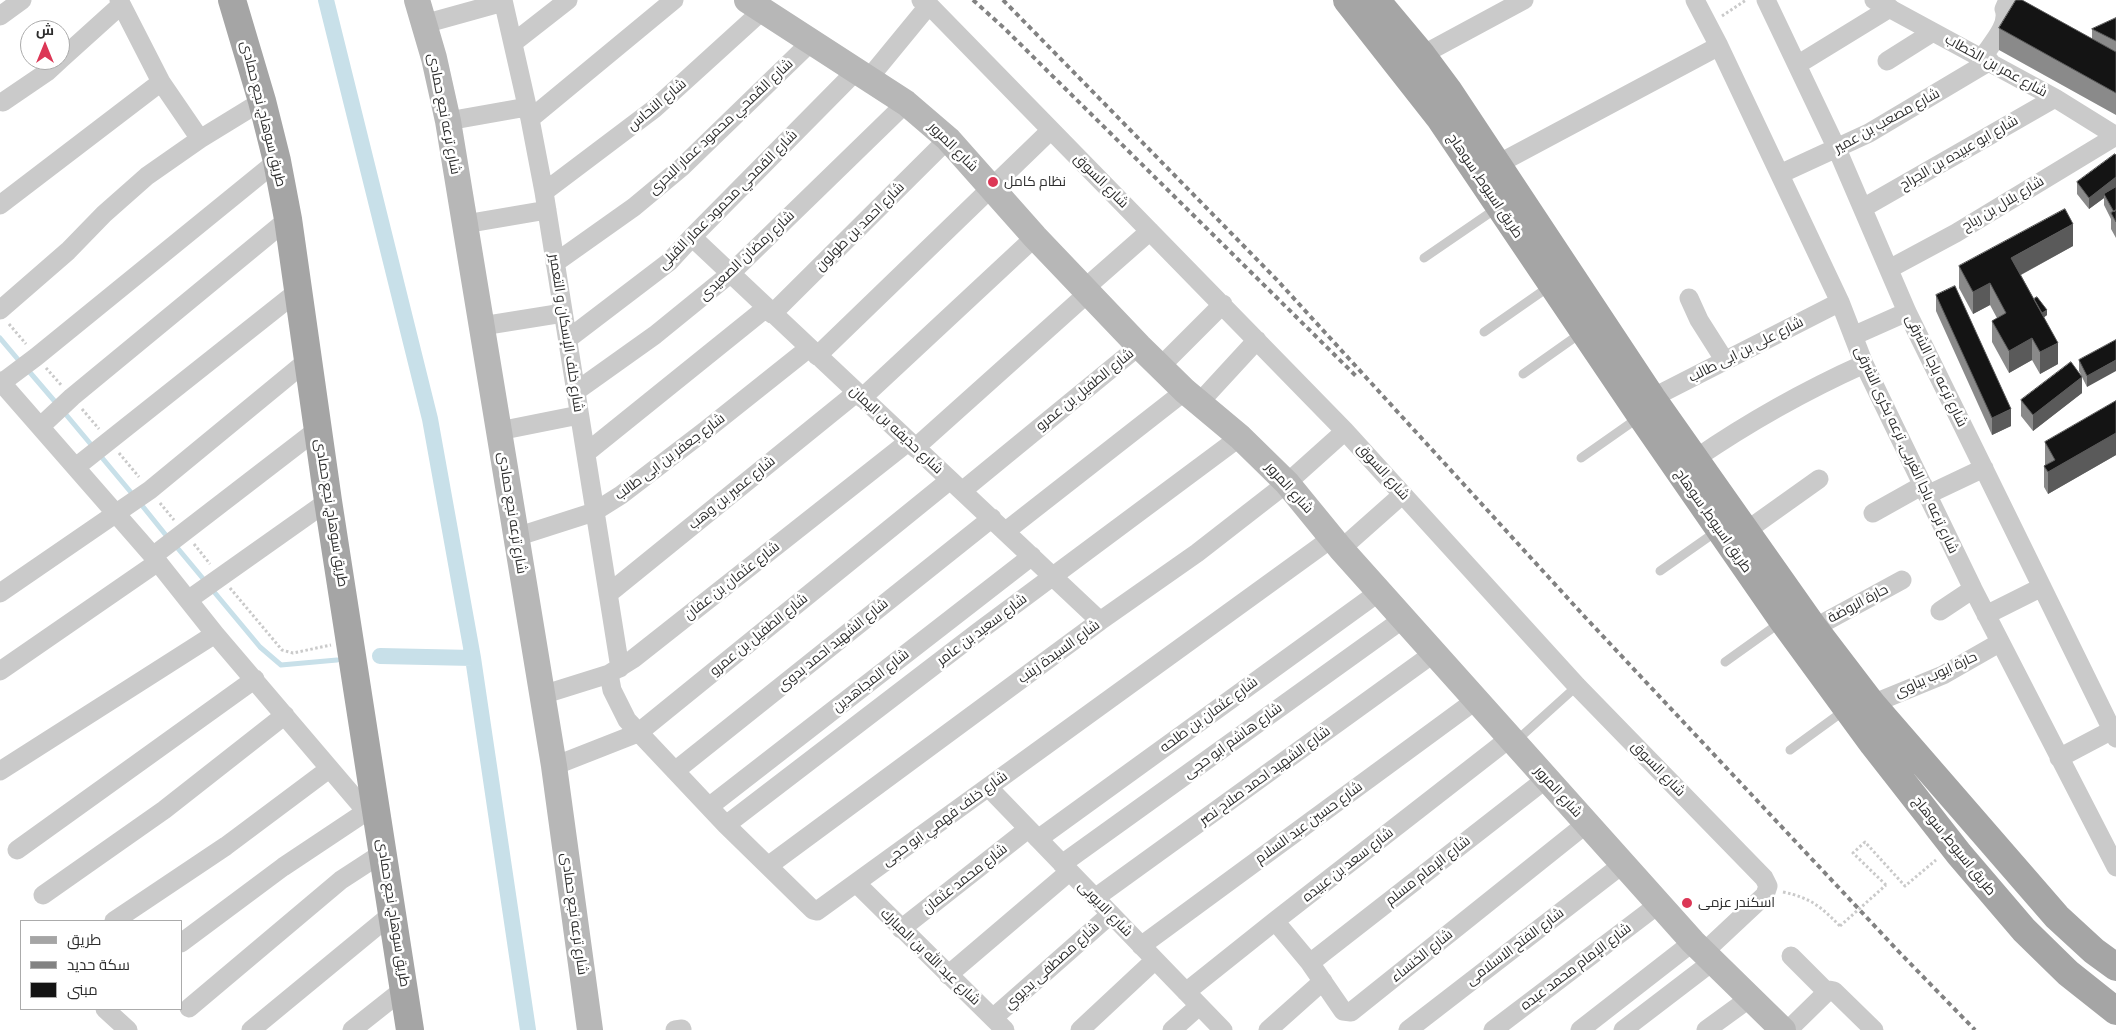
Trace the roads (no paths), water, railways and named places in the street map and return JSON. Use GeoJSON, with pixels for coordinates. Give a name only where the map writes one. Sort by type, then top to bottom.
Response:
{"type":"FeatureCollection","features":[{"type":"Feature","properties":{"kind":"main road","name":"طريق سوهاج, نجع حمادى"},"geometry":{"type":"LineString","coordinates":[[232,0],[262,101],[277,161],[288,219],[328,501],[351,641],[377,830],[393,913],[410,1030]]}},
{"type":"Feature","properties":{"kind":"main road","name":"طريق اسيوط, سوهاج"},"geometry":{"type":"LineString","coordinates":[[1360,1],[1395,41],[1439,118],[1584,332],[1646,407],[1695,459],[1783,621],[1859,706],[2057,917],[2094,951],[2116,967]]}},
{"type":"Feature","properties":{"kind":"main road","name":"طريق اسيوط, سوهاج"},"geometry":{"type":"LineString","coordinates":[[1395,41],[1422,55],[1498,164],[1646,407],[1733,531],[1814,628],[1859,706],[1952,846],[2024,930],[2068,973],[2116,1011]]}},
{"type":"Feature","properties":{"kind":"main road"},"geometry":{"type":"LineString","coordinates":[[2024,930],[2066,950],[2116,988]]}},
{"type":"Feature","properties":{"kind":"street"},"geometry":{"type":"LineString","coordinates":[[0,16],[22,0]]}},
{"type":"Feature","properties":{"kind":"street"},"geometry":{"type":"LineString","coordinates":[[513,44],[568,0]]}},
{"type":"Feature","properties":{"kind":"street"},"geometry":{"type":"LineString","coordinates":[[448,121],[529,112],[674,0]]}},
{"type":"Feature","properties":{"kind":"street"},"geometry":{"type":"LineString","coordinates":[[1422,55],[1524,0]]}},
{"type":"Feature","properties":{"kind":"street","name":"شارع ترعه باجا الغربى, ترعه بكرى الشرقى"},"geometry":{"type":"LineString","coordinates":[[1695,0],[1720,46],[1840,302],[1864,364],[1973,590],[2116,867]]}},
{"type":"Feature","properties":{"kind":"street","name":"شارع ترعه باجا الشرقى"},"geometry":{"type":"LineString","coordinates":[[1766,0],[1838,149],[1907,312],[2115,732]]}},
{"type":"Feature","properties":{"kind":"street"},"geometry":{"type":"LineString","coordinates":[[1986,60],[2004,23],[2006,14],[2004,9],[2008,0]]}},
{"type":"Feature","properties":{"kind":"street"},"geometry":{"type":"LineString","coordinates":[[420,12],[503,1]]}},
{"type":"Feature","properties":{"kind":"street","name":"شارع خلف الإسكان و التعمير"},"geometry":{"type":"LineString","coordinates":[[503,1],[529,112],[568,339],[608,594],[614,671]]}},
{"type":"Feature","properties":{"kind":"street"},"geometry":{"type":"LineString","coordinates":[[70,50],[120,2],[161,82],[200,139]]}},
{"type":"Feature","properties":{"kind":"street","name":"شارع المرور"},"geometry":{"type":"LineString","coordinates":[[753,3],[906,103],[948,139],[1035,238],[1139,346],[1192,397],[1240,437],[1287,482],[1336,543],[1586,824],[1703,952],[1784,1030]]}},
{"type":"Feature","properties":{"kind":"street","name":"شارع النحاس"},"geometry":{"type":"LineString","coordinates":[[545,201],[654,109],[753,3]]}},
{"type":"Feature","properties":{"kind":"street","name":"شارع القمحي محمود عمار القبلى"},"geometry":{"type":"LineString","coordinates":[[568,339],[669,262],[692,237],[863,74],[925,3]]}},
{"type":"Feature","properties":{"kind":"street","name":"شارع السوق"},"geometry":{"type":"LineString","coordinates":[[925,3],[1258,340],[1345,431],[1577,686],[1764,878],[1768,886],[1767,891],[1703,952]]}},
{"type":"Feature","properties":{"kind":"street"},"geometry":{"type":"LineString","coordinates":[[1797,64],[1894,6]]}},
{"type":"Feature","properties":{"kind":"street","name":"شارع عمر بن الخطاب"},"geometry":{"type":"LineString","coordinates":[[1894,6],[1933,32],[2055,98],[2116,136]]}},
{"type":"Feature","properties":{"kind":"street","name":"شارع ترعه نجع حمادى"},"geometry":{"type":"LineString","coordinates":[[420,12],[434,58],[448,121],[554,766],[590,1030]]}},
{"type":"Feature","properties":{"kind":"street"},"geometry":{"type":"LineString","coordinates":[[1888,60],[1933,32]]}},
{"type":"Feature","properties":{"kind":"street","name":"شارع القمحي محمود عمار البحرى"},"geometry":{"type":"LineString","coordinates":[[555,263],[634,207],[682,167],[812,41]]}},
{"type":"Feature","properties":{"kind":"street"},"geometry":{"type":"LineString","coordinates":[[1498,164],[1720,46]]}},
{"type":"Feature","properties":{"kind":"street","name":"شارع مصعب بن عمير"},"geometry":{"type":"LineString","coordinates":[[1780,174],[1838,149],[1869,133],[1986,60]]}},
{"type":"Feature","properties":{"kind":"street"},"geometry":{"type":"LineString","coordinates":[[3,102],[49,70]]}},
{"type":"Feature","properties":{"kind":"street"},"geometry":{"type":"LineString","coordinates":[[0,205],[161,82]]}},
{"type":"Feature","properties":{"kind":"street","name":"شارع ابو عبيده بن الجراح"},"geometry":{"type":"LineString","coordinates":[[1863,208],[2055,98]]}},
{"type":"Feature","properties":{"kind":"street"},"geometry":{"type":"LineString","coordinates":[[3,315],[104,214],[147,176],[200,139],[262,101]]}},
{"type":"Feature","properties":{"kind":"street","name":"شارع رمضان الصعيدى"},"geometry":{"type":"LineString","coordinates":[[575,392],[656,335],[730,274],[906,103]]}},
{"type":"Feature","properties":{"kind":"street","name":"شارع جعفر بن ابى طالب"},"geometry":{"type":"LineString","coordinates":[[516,536],[594,512],[650,474],[813,352],[1051,130]]}},
{"type":"Feature","properties":{"kind":"street","name":"شارع بلال بن رباح"},"geometry":{"type":"LineString","coordinates":[[1889,269],[1956,233],[2116,136]]}},
{"type":"Feature","properties":{"kind":"street","name":"شارع احمد بن طولون"},"geometry":{"type":"LineString","coordinates":[[586,453],[769,311],[948,139]]}},
{"type":"Feature","properties":{"kind":"street"},"geometry":{"type":"LineString","coordinates":[[277,161],[36,357],[0,383],[156,559],[215,634],[285,715],[377,830]]}},
{"type":"Feature","properties":{"kind":"street"},"geometry":{"type":"LineString","coordinates":[[465,224],[545,201]]}},
{"type":"Feature","properties":{"kind":"street"},"geometry":{"type":"LineString","coordinates":[[40,426],[72,397],[288,219]]}},
{"type":"Feature","properties":{"kind":"street","name":"شارع عثمان بن عفان"},"geometry":{"type":"LineString","coordinates":[[542,695],[614,671],[912,445],[1086,291],[1150,230]]}},
{"type":"Feature","properties":{"kind":"street","name":"شارع حذيفه بن اليمان"},"geometry":{"type":"LineString","coordinates":[[692,237],[1100,621]]}},
{"type":"Feature","properties":{"kind":"street","name":"شارع عمير بن وهب"},"geometry":{"type":"LineString","coordinates":[[608,594],[859,395],[1035,238]]}},
{"type":"Feature","properties":{"kind":"street"},"geometry":{"type":"LineString","coordinates":[[76,467],[298,291]]}},
{"type":"Feature","properties":{"kind":"street"},"geometry":{"type":"LineString","coordinates":[[1689,298],[1699,320],[1725,361]]}},
{"type":"Feature","properties":{"kind":"street","name":"شارع على بن ابى طالب"},"geometry":{"type":"LineString","coordinates":[[1646,407],[1725,361],[1840,302]]}},
{"type":"Feature","properties":{"kind":"street"},"geometry":{"type":"LineString","coordinates":[[1160,367],[1222,304]]}},
{"type":"Feature","properties":{"kind":"street"},"geometry":{"type":"LineString","coordinates":[[1853,336],[1907,312]]}},
{"type":"Feature","properties":{"kind":"street"},"geometry":{"type":"LineString","coordinates":[[482,326],[563,313]]}},
{"type":"Feature","properties":{"kind":"street"},"geometry":{"type":"LineString","coordinates":[[1006,531],[1192,397],[1258,340]]}},
{"type":"Feature","properties":{"kind":"street","name":"شارع الطفيل بن عمرو"},"geometry":{"type":"LineString","coordinates":[[554,766],[638,733],[1139,346]]}},
{"type":"Feature","properties":{"kind":"street"},"geometry":{"type":"LineString","coordinates":[[0,593],[150,490],[308,360]]}},
{"type":"Feature","properties":{"kind":"street"},"geometry":{"type":"LineString","coordinates":[[1695,459],[1737,430],[1780,405],[1864,364]]}},
{"type":"Feature","properties":{"kind":"street"},"geometry":{"type":"LineString","coordinates":[[499,431],[579,415]]}},
{"type":"Feature","properties":{"kind":"street"},"geometry":{"type":"LineString","coordinates":[[0,671],[156,559],[183,532],[318,429]]}},
{"type":"Feature","properties":{"kind":"street","name":"شارع السيدة زينب"},"geometry":{"type":"LineString","coordinates":[[768,866],[1100,621],[1197,553],[1287,482],[1345,431]]}},
{"type":"Feature","properties":{"kind":"street","name":"شارع سعيد بن عامر"},"geometry":{"type":"LineString","coordinates":[[726,825],[1240,437]]}},
{"type":"Feature","properties":{"kind":"street"},"geometry":{"type":"LineString","coordinates":[[1873,513],[1925,490],[1984,468]]}},
{"type":"Feature","properties":{"kind":"street"},"geometry":{"type":"LineString","coordinates":[[1733,531],[1818,479]]}},
{"type":"Feature","properties":{"kind":"street","name":"شارع خلف فهمي ابو حجى"},"geometry":{"type":"LineString","coordinates":[[614,671],[612,690],[618,706],[627,720],[726,825],[816,911],[1403,494]]}},
{"type":"Feature","properties":{"kind":"street"},"geometry":{"type":"LineString","coordinates":[[188,600],[328,501]]}},
{"type":"Feature","properties":{"kind":"street","name":"شارع الشهيد احمد بدوى"},"geometry":{"type":"LineString","coordinates":[[675,772],[992,518]]}},
{"type":"Feature","properties":{"kind":"street","name":"شارع المجاهدين"},"geometry":{"type":"LineString","coordinates":[[710,806],[1032,556]]}},
{"type":"Feature","properties":{"kind":"street","name":"حارة الروضة"},"geometry":{"type":"LineString","coordinates":[[1814,628],[1902,580]]}},
{"type":"Feature","properties":{"kind":"street"},"geometry":{"type":"LineString","coordinates":[[1986,615],[2042,587]]}},
{"type":"Feature","properties":{"kind":"street"},"geometry":{"type":"LineString","coordinates":[[1940,611],[1973,590]]}},
{"type":"Feature","properties":{"kind":"street","name":"شارع عثمان بن طلحه"},"geometry":{"type":"LineString","coordinates":[[1033,834],[1380,592]]}},
{"type":"Feature","properties":{"kind":"street","name":"شارع هاشم ابو حجى"},"geometry":{"type":"LineString","coordinates":[[948,975],[1066,868],[1403,619]]}},
{"type":"Feature","properties":{"kind":"street"},"geometry":{"type":"LineString","coordinates":[[0,771],[215,634]]}},
{"type":"Feature","properties":{"kind":"street","name":"حارة ايوب بباوى"},"geometry":{"type":"LineString","coordinates":[[1859,706],[1943,675],[2000,644]]}},
{"type":"Feature","properties":{"kind":"street","name":"شارع الشهيد احمد صلاح نصر"},"geometry":{"type":"LineString","coordinates":[[1096,898],[1434,653]]}},
{"type":"Feature","properties":{"kind":"street"},"geometry":{"type":"LineString","coordinates":[[17,850],[255,679]]}},
{"type":"Feature","properties":{"kind":"street","name":"شارع حسين عبد السلام"},"geometry":{"type":"LineString","coordinates":[[1141,946],[1476,700]]}},
{"type":"Feature","properties":{"kind":"street"},"geometry":{"type":"LineString","coordinates":[[43,895],[164,810],[285,715]]}},
{"type":"Feature","properties":{"kind":"street"},"geometry":{"type":"LineString","coordinates":[[2059,758],[2115,732]]}},
{"type":"Feature","properties":{"kind":"street","name":"شارع سعد بن عبيده"},"geometry":{"type":"LineString","coordinates":[[1172,1030],[1193,999],[1275,921],[1512,740]]}},
{"type":"Feature","properties":{"kind":"street"},"geometry":{"type":"LineString","coordinates":[[115,920],[226,846],[329,769]]}},
{"type":"Feature","properties":{"kind":"street","name":"شارع الإمام مسلم"},"geometry":{"type":"LineString","coordinates":[[1310,963],[1546,779]]}},
{"type":"Feature","properties":{"kind":"street","name":"شارع الايوبى"},"geometry":{"type":"LineString","coordinates":[[988,787],[1223,1030]]}},
{"type":"Feature","properties":{"kind":"street","name":"شارع الخنساء"},"geometry":{"type":"LineString","coordinates":[[1275,921],[1310,963],[1343,1011],[1351,1012],[1586,824]]}},
{"type":"Feature","properties":{"kind":"street"},"geometry":{"type":"LineString","coordinates":[[182,942],[276,872],[377,830]]}},
{"type":"Feature","properties":{"kind":"street"},"geometry":{"type":"LineString","coordinates":[[189,1008],[341,880],[377,830]]}},
{"type":"Feature","properties":{"kind":"street","name":"شارع محمد عثمان"},"geometry":{"type":"LineString","coordinates":[[901,929],[1033,834]]}},
{"type":"Feature","properties":{"kind":"street","name":"شارع الفتح الاسلامى"},"geometry":{"type":"LineString","coordinates":[[1408,1030],[1623,864]]}},
{"type":"Feature","properties":{"kind":"street","name":"شارع عبد الله بن المبارك"},"geometry":{"type":"LineString","coordinates":[[856,883],[999,1024]]}},
{"type":"Feature","properties":{"kind":"street","name":"شارع الإمام محمد عبده"},"geometry":{"type":"LineString","coordinates":[[1493,1030],[1659,904]]}},
{"type":"Feature","properties":{"kind":"street"},"geometry":{"type":"LineString","coordinates":[[251,1030],[393,913]]}},
{"type":"Feature","properties":{"kind":"street","name":"شارع مصطفى بديوي"},"geometry":{"type":"LineString","coordinates":[[999,1024],[1110,914]]}},
{"type":"Feature","properties":{"kind":"street"},"geometry":{"type":"LineString","coordinates":[[1580,1030],[1703,952]]}},
{"type":"Feature","properties":{"kind":"street"},"geometry":{"type":"LineString","coordinates":[[1623,1030],[1703,952]]}},
{"type":"Feature","properties":{"kind":"street"},"geometry":{"type":"LineString","coordinates":[[1791,956],[1826,991],[1834,991],[1874,1030]]}},
{"type":"Feature","properties":{"kind":"street"},"geometry":{"type":"LineString","coordinates":[[1080,1030],[1155,960]]}},
{"type":"Feature","properties":{"kind":"street"},"geometry":{"type":"LineString","coordinates":[[1268,1030],[1322,981]]}},
{"type":"Feature","properties":{"kind":"street"},"geometry":{"type":"LineString","coordinates":[[352,1030],[405,988]]}},
{"type":"Feature","properties":{"kind":"street"},"geometry":{"type":"LineString","coordinates":[[1788,1030],[1826,991]]}},
{"type":"Feature","properties":{"kind":"street"},"geometry":{"type":"LineString","coordinates":[[1706,1030],[1750,998]]}},
{"type":"Feature","properties":{"kind":"street"},"geometry":{"type":"LineString","coordinates":[[106,1010],[128,1030]]}},
{"type":"Feature","properties":{"kind":"lane"},"geometry":{"type":"LineString","coordinates":[[1424,258],[1499,206]]}},
{"type":"Feature","properties":{"kind":"lane"},"geometry":{"type":"LineString","coordinates":[[1484,332],[1552,284]]}},
{"type":"Feature","properties":{"kind":"lane"},"geometry":{"type":"LineString","coordinates":[[1523,374],[1584,332]]}},
{"type":"Feature","properties":{"kind":"lane"},"geometry":{"type":"LineString","coordinates":[[1581,458],[1646,407]]}},
{"type":"Feature","properties":{"kind":"lane"},"geometry":{"type":"LineString","coordinates":[[1660,571],[1733,531]]}},
{"type":"Feature","properties":{"kind":"lane"},"geometry":{"type":"LineString","coordinates":[[1725,662],[1783,621]]}},
{"type":"Feature","properties":{"kind":"lane"},"geometry":{"type":"LineString","coordinates":[[1512,740],[1577,686]]}},
{"type":"Feature","properties":{"kind":"lane"},"geometry":{"type":"LineString","coordinates":[[1790,750],[1859,706]]}},
{"type":"Feature","properties":{"kind":"waterway"},"geometry":{"type":"LineString","coordinates":[[326,0],[430,419],[473,658],[528,1030]]}},
{"type":"Feature","properties":{"kind":"waterway"},"geometry":{"type":"LineString","coordinates":[[0,338],[21,363]]}},
{"type":"Feature","properties":{"kind":"waterway"},"geometry":{"type":"LineString","coordinates":[[27,369],[57,404]]}},
{"type":"Feature","properties":{"kind":"waterway"},"geometry":{"type":"LineString","coordinates":[[63,411],[134,496]]}},
{"type":"Feature","properties":{"kind":"waterway"},"geometry":{"type":"LineString","coordinates":[[140,503],[169,539]]}},
{"type":"Feature","properties":{"kind":"waterway"},"geometry":{"type":"LineString","coordinates":[[175,545],[260,647],[281,665],[337,660]]}},
{"type":"Feature","properties":{"kind":"waterway"},"geometry":{"type":"LineString","coordinates":[[380,656],[473,658]]}},
{"type":"Feature","properties":{"kind":"railway"},"geometry":{"type":"LineString","coordinates":[[973,0],[1004,28],[1357,377]]}},
{"type":"Feature","properties":{"kind":"railway"},"geometry":{"type":"LineString","coordinates":[[1003,0],[1278,281],[1584,616],[1900,953],[1975,1030]]}},
{"type":"Feature","properties":{"kind":"place","name":"نظام كامل"},"geometry":{"type":"Point","coordinates":[993,182]}},
{"type":"Feature","properties":{"kind":"place","name":"اسكندر عزمى"},"geometry":{"type":"Point","coordinates":[1687,903]}}]}
